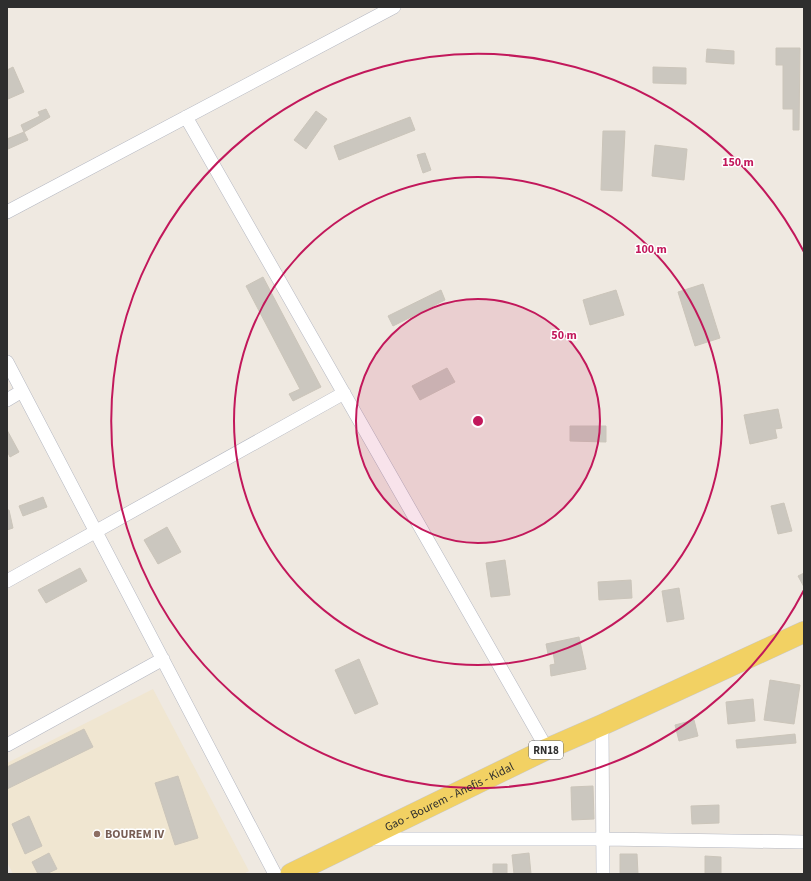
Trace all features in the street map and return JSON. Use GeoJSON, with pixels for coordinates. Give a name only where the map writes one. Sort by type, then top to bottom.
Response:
{"type":"FeatureCollection","features":[{"type":"Feature","properties":{"kind":"main road","name":"Gao - Bourem - Anefis - Kidal"},"geometry":{"type":"LineString","coordinates":[[291,874],[547,749],[602,726],[804,632]]}},
{"type":"Feature","properties":{"kind":"street"},"geometry":{"type":"LineString","coordinates":[[7,212],[394,7]]}},
{"type":"Feature","properties":{"kind":"street"},"geometry":{"type":"LineString","coordinates":[[186,117],[547,749]]}},
{"type":"Feature","properties":{"kind":"street"},"geometry":{"type":"LineString","coordinates":[[7,362],[275,874]]}},
{"type":"Feature","properties":{"kind":"street"},"geometry":{"type":"LineString","coordinates":[[7,400],[22,391]]}},
{"type":"Feature","properties":{"kind":"street"},"geometry":{"type":"LineString","coordinates":[[7,581],[344,393]]}},
{"type":"Feature","properties":{"kind":"street"},"geometry":{"type":"LineString","coordinates":[[7,745],[163,659]]}},
{"type":"Feature","properties":{"kind":"street"},"geometry":{"type":"LineString","coordinates":[[602,726],[603,874]]}},
{"type":"Feature","properties":{"kind":"street"},"geometry":{"type":"LineString","coordinates":[[360,839],[603,838],[804,842]]}},
{"type":"Feature","properties":{"kind":"shaded area"},"geometry":{"type":"Polygon","coordinates":[[[153,689],[249,871],[243,874],[13,874],[7,862],[7,763],[153,689]]]}},
{"type":"Feature","properties":{"kind":"building"},"geometry":{"type":"Polygon","coordinates":[[[776,48],[800,48],[799,130],[793,130],[793,109],[783,109],[783,65],[776,65],[776,48]]]}},
{"type":"Feature","properties":{"kind":"building"},"geometry":{"type":"Polygon","coordinates":[[[707,49],[734,51],[734,64],[706,62],[707,49]]]}},
{"type":"Feature","properties":{"kind":"building"},"geometry":{"type":"Polygon","coordinates":[[[13,67],[24,92],[8,99],[7,70],[13,67]]]}},
{"type":"Feature","properties":{"kind":"building"},"geometry":{"type":"Polygon","coordinates":[[[653,67],[686,68],[686,84],[653,83],[653,67]]]}},
{"type":"Feature","properties":{"kind":"building"},"geometry":{"type":"Polygon","coordinates":[[[46,109],[50,117],[24,132],[21,125],[40,116],[38,112],[46,109]]]}},
{"type":"Feature","properties":{"kind":"building"},"geometry":{"type":"Polygon","coordinates":[[[316,111],[327,119],[306,149],[294,140],[316,111]]]}},
{"type":"Feature","properties":{"kind":"building"},"geometry":{"type":"Polygon","coordinates":[[[410,117],[415,130],[339,160],[334,146],[410,117]]]}},
{"type":"Feature","properties":{"kind":"building"},"geometry":{"type":"Polygon","coordinates":[[[603,131],[625,131],[622,191],[601,190],[603,131]]]}},
{"type":"Feature","properties":{"kind":"building"},"geometry":{"type":"Polygon","coordinates":[[[24,132],[28,140],[8,149],[7,139],[24,132]]]}},
{"type":"Feature","properties":{"kind":"building"},"geometry":{"type":"Polygon","coordinates":[[[655,145],[687,149],[684,180],[652,176],[655,145]]]}},
{"type":"Feature","properties":{"kind":"building"},"geometry":{"type":"Polygon","coordinates":[[[425,153],[431,170],[423,173],[417,155],[425,153]]]}},
{"type":"Feature","properties":{"kind":"building"},"geometry":{"type":"Polygon","coordinates":[[[263,277],[321,387],[293,401],[289,394],[300,389],[246,286],[263,277]]]}},
{"type":"Feature","properties":{"kind":"building"},"geometry":{"type":"Polygon","coordinates":[[[703,284],[720,338],[695,346],[678,292],[703,284]]]}},
{"type":"Feature","properties":{"kind":"building"},"geometry":{"type":"Polygon","coordinates":[[[441,290],[445,300],[393,326],[388,316],[441,290]]]}},
{"type":"Feature","properties":{"kind":"building"},"geometry":{"type":"Polygon","coordinates":[[[616,290],[624,315],[590,325],[583,300],[616,290]]]}},
{"type":"Feature","properties":{"kind":"building"},"geometry":{"type":"Polygon","coordinates":[[[447,368],[455,382],[420,400],[412,386],[447,368]]]}},
{"type":"Feature","properties":{"kind":"building"},"geometry":{"type":"Polygon","coordinates":[[[778,409],[782,428],[775,429],[777,438],[750,444],[744,415],[778,409]]]}},
{"type":"Feature","properties":{"kind":"building"},"geometry":{"type":"Polygon","coordinates":[[[570,426],[606,426],[606,442],[570,441],[570,426]]]}},
{"type":"Feature","properties":{"kind":"building"},"geometry":{"type":"Polygon","coordinates":[[[7,430],[19,452],[10,457],[7,451],[7,430]]]}},
{"type":"Feature","properties":{"kind":"building"},"geometry":{"type":"Polygon","coordinates":[[[43,497],[47,507],[23,516],[19,506],[43,497]]]}},
{"type":"Feature","properties":{"kind":"building"},"geometry":{"type":"Polygon","coordinates":[[[784,503],[792,531],[778,534],[771,506],[784,503]]]}},
{"type":"Feature","properties":{"kind":"building"},"geometry":{"type":"Polygon","coordinates":[[[7,510],[9,510],[13,528],[7,530],[7,510]]]}},
{"type":"Feature","properties":{"kind":"building"},"geometry":{"type":"Polygon","coordinates":[[[167,527],[181,552],[158,564],[144,540],[167,527]]]}},
{"type":"Feature","properties":{"kind":"building"},"geometry":{"type":"Polygon","coordinates":[[[505,560],[510,595],[491,597],[486,563],[505,560]]]}},
{"type":"Feature","properties":{"kind":"building"},"geometry":{"type":"Polygon","coordinates":[[[80,568],[87,581],[46,603],[38,590],[80,568]]]}},
{"type":"Feature","properties":{"kind":"building"},"geometry":{"type":"Polygon","coordinates":[[[804,573],[804,587],[798,576],[804,573]]]}},
{"type":"Feature","properties":{"kind":"building"},"geometry":{"type":"Polygon","coordinates":[[[631,580],[632,598],[599,600],[598,582],[631,580]]]}},
{"type":"Feature","properties":{"kind":"building"},"geometry":{"type":"Polygon","coordinates":[[[679,588],[684,619],[667,622],[662,591],[679,588]]]}},
{"type":"Feature","properties":{"kind":"building"},"geometry":{"type":"Polygon","coordinates":[[[579,637],[586,669],[551,676],[550,665],[555,664],[553,652],[548,654],[546,644],[579,637]]]}},
{"type":"Feature","properties":{"kind":"building"},"geometry":{"type":"Polygon","coordinates":[[[359,659],[378,704],[355,714],[335,670],[359,659]]]}},
{"type":"Feature","properties":{"kind":"building"},"geometry":{"type":"Polygon","coordinates":[[[770,680],[800,685],[794,724],[764,720],[770,680]]]}},
{"type":"Feature","properties":{"kind":"building"},"geometry":{"type":"Polygon","coordinates":[[[753,699],[755,721],[728,724],[726,702],[753,699]]]}},
{"type":"Feature","properties":{"kind":"building"},"geometry":{"type":"Polygon","coordinates":[[[694,720],[698,736],[679,741],[675,725],[694,720]]]}},
{"type":"Feature","properties":{"kind":"building"},"geometry":{"type":"Polygon","coordinates":[[[84,729],[93,747],[7,789],[7,767],[84,729]]]}},
{"type":"Feature","properties":{"kind":"building"},"geometry":{"type":"Polygon","coordinates":[[[795,734],[796,743],[737,748],[736,740],[795,734]]]}},
{"type":"Feature","properties":{"kind":"building"},"geometry":{"type":"Polygon","coordinates":[[[178,776],[198,838],[175,845],[155,783],[178,776]]]}},
{"type":"Feature","properties":{"kind":"building"},"geometry":{"type":"Polygon","coordinates":[[[593,786],[594,819],[572,820],[571,787],[593,786]]]}},
{"type":"Feature","properties":{"kind":"building"},"geometry":{"type":"Polygon","coordinates":[[[719,805],[719,823],[692,824],[691,806],[719,805]]]}},
{"type":"Feature","properties":{"kind":"building"},"geometry":{"type":"Polygon","coordinates":[[[29,816],[42,846],[25,854],[12,824],[29,816]]]}},
{"type":"Feature","properties":{"kind":"building"},"geometry":{"type":"Polygon","coordinates":[[[49,853],[57,869],[46,874],[38,874],[32,862],[49,853]]]}},
{"type":"Feature","properties":{"kind":"building"},"geometry":{"type":"Polygon","coordinates":[[[529,853],[531,874],[514,874],[512,855],[529,853]]]}},
{"type":"Feature","properties":{"kind":"building"},"geometry":{"type":"Polygon","coordinates":[[[620,854],[637,854],[638,874],[620,874],[620,854]]]}},
{"type":"Feature","properties":{"kind":"building"},"geometry":{"type":"Polygon","coordinates":[[[705,856],[721,857],[721,874],[705,874],[705,856]]]}},
{"type":"Feature","properties":{"kind":"building"},"geometry":{"type":"Polygon","coordinates":[[[493,864],[507,864],[507,874],[493,874],[493,864]]]}},
{"type":"Feature","properties":{"kind":"place","name":"BOUREM IV"},"geometry":{"type":"Point","coordinates":[97,834]}}]}
